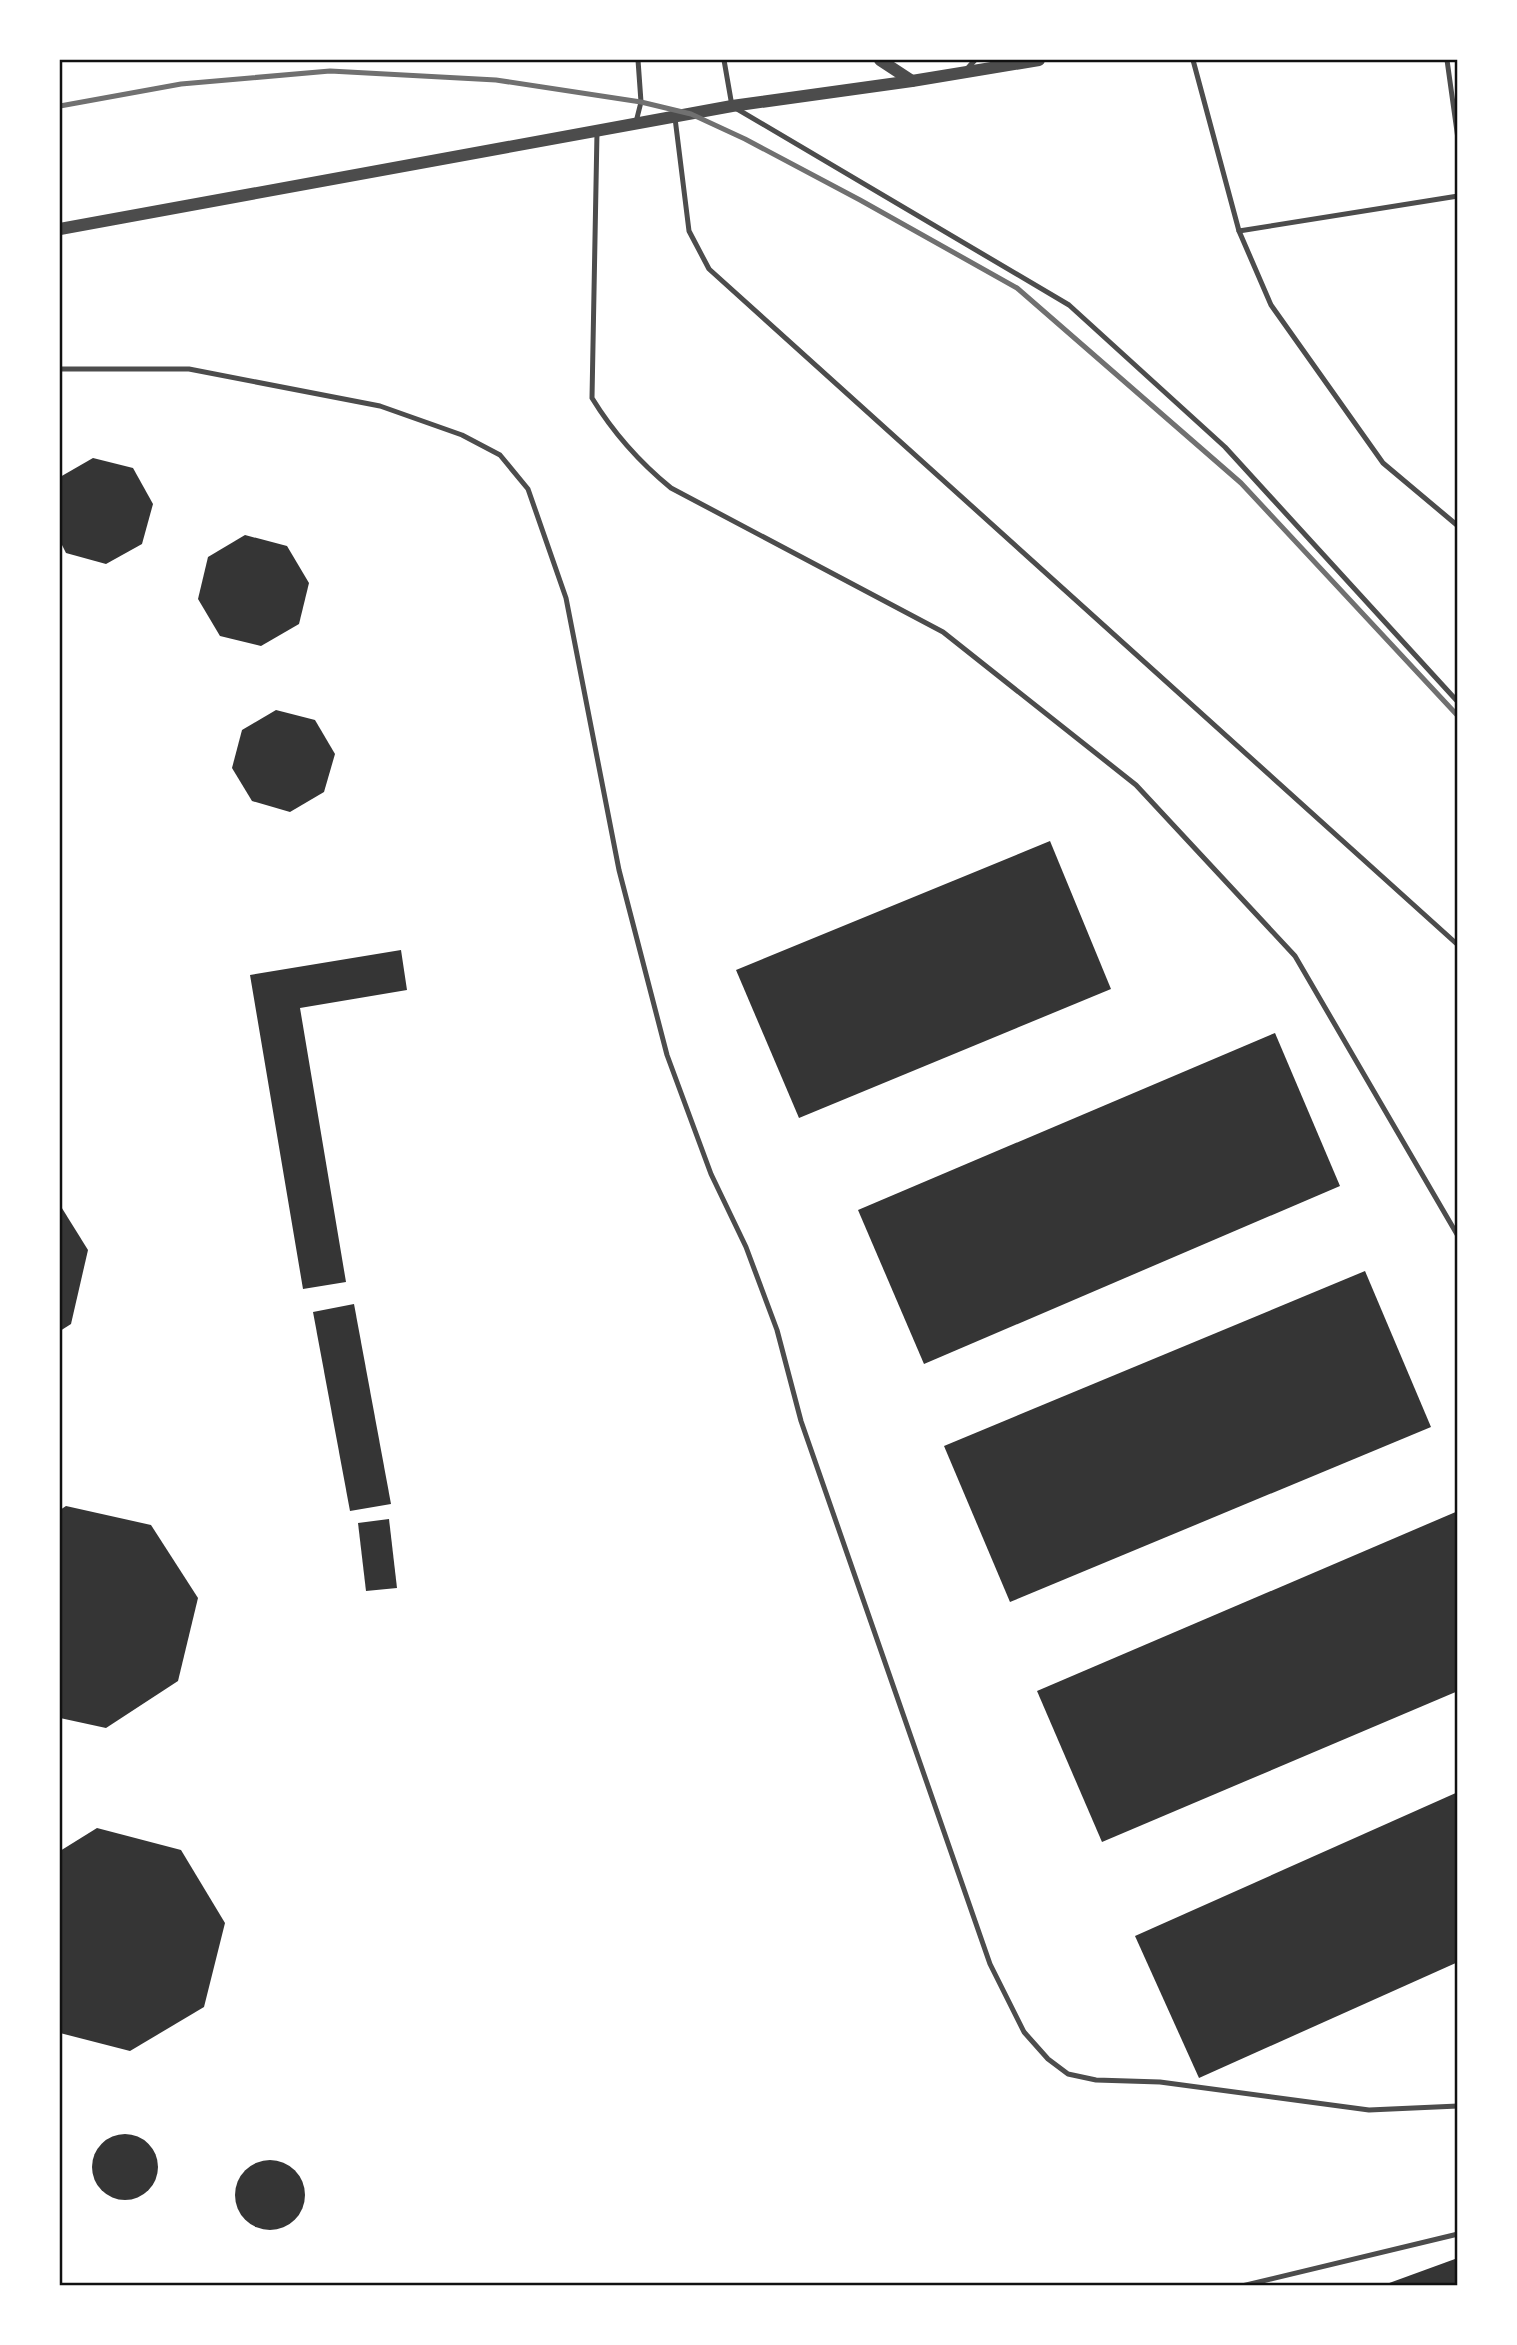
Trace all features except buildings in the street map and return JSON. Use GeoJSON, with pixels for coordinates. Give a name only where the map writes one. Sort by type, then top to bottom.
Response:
{"type":"FeatureCollection","features":[{"type":"Feature","properties":{"kind":"street"},"geometry":{"type":"LineString","coordinates":[[880,60],[912,81]]}},
{"type":"Feature","properties":{"kind":"street"},"geometry":{"type":"LineString","coordinates":[[60,229],[635,126],[732,106],[1039,60]]}},
{"type":"Feature","properties":{"kind":"lane"},"geometry":{"type":"LineString","coordinates":[[635,126],[641,102],[639,60]]}},
{"type":"Feature","properties":{"kind":"lane"},"geometry":{"type":"LineString","coordinates":[[724,60],[732,106],[1069,305],[1224,447],[1458,702]]}},
{"type":"Feature","properties":{"kind":"lane"},"geometry":{"type":"LineString","coordinates":[[964,72],[975,60]]}},
{"type":"Feature","properties":{"kind":"lane"},"geometry":{"type":"LineString","coordinates":[[1193,60],[1239,231],[1271,305],[1383,463],[1458,526]]}},
{"type":"Feature","properties":{"kind":"lane"},"geometry":{"type":"LineString","coordinates":[[1447,60],[1458,139]]}},
{"type":"Feature","properties":{"kind":"lane"},"geometry":{"type":"LineString","coordinates":[[675,117],[689,231],[709,269],[1458,945]]}},
{"type":"Feature","properties":{"kind":"lane"},"geometry":{"type":"LineString","coordinates":[[597,131],[592,398],[610,428],[637,461],[671,488],[943,632],[1136,785],[1295,956],[1458,1236]]}},
{"type":"Feature","properties":{"kind":"lane"},"geometry":{"type":"LineString","coordinates":[[1239,231],[1458,196]]}},
{"type":"Feature","properties":{"kind":"lane"},"geometry":{"type":"LineString","coordinates":[[60,369],[189,369],[380,406],[462,436],[500,456],[528,489],[566,598],[619,870],[667,1055],[711,1174],[746,1247],[777,1330],[801,1420],[990,1964],[1024,2032],[1048,2059],[1068,2074],[1096,2080],[1160,2082],[1369,2110],[1458,2106]]}},
{"type":"Feature","properties":{"kind":"lane"},"geometry":{"type":"LineString","coordinates":[[1242,2286],[1458,2234]]}},
{"type":"Feature","properties":{"kind":"railway"},"geometry":{"type":"LineString","coordinates":[[60,106],[181,84],[330,71],[496,80],[641,102],[691,114],[745,139],[860,200],[1017,288],[1241,483],[1458,716]]}}]}
